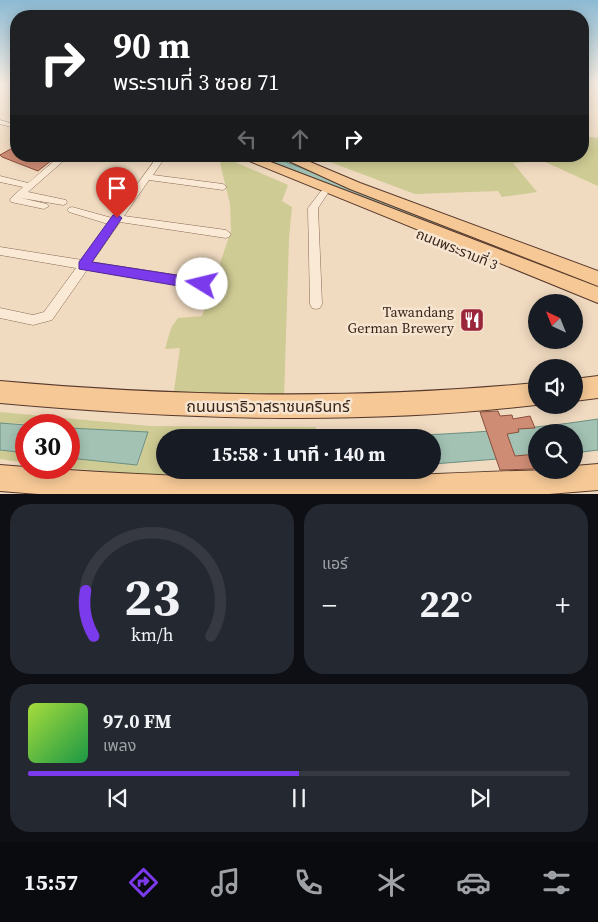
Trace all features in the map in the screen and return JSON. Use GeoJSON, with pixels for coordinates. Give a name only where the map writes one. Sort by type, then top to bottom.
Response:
{"type":"FeatureCollection","features":[{"type":"Feature","properties":{"kind":"main road","name":"ถนนพระรามที่ 3"},"geometry":{"type":"LineString","coordinates":[[257,162],[598,307]]}},
{"type":"Feature","properties":{"kind":"main road","name":"ถนนพระรามที่ 3"},"geometry":{"type":"LineString","coordinates":[[299,162],[327,173],[380,202],[598,295]]}},
{"type":"Feature","properties":{"kind":"main road","name":"ถนนพระรามที่ 3"},"geometry":{"type":"LineString","coordinates":[[327,173],[340,174],[598,270]]}},
{"type":"Feature","properties":{"kind":"main road","name":"ถนนพระรามที่ 3"},"geometry":{"type":"LineString","coordinates":[[321,190],[327,188],[380,202],[598,279]]}},
{"type":"Feature","properties":{"kind":"main road"},"geometry":{"type":"LineString","coordinates":[[583,389],[598,387]]}},
{"type":"Feature","properties":{"kind":"main road","name":"ถนนนราธิวาสราชนครินทร์"},"geometry":{"type":"LineString","coordinates":[[0,392],[116,402],[303,409],[449,402],[528,395]]}},
{"type":"Feature","properties":{"kind":"main road"},"geometry":{"type":"LineString","coordinates":[[0,478],[154,492],[317,493],[449,492],[598,477]]}},
{"type":"Feature","properties":{"kind":"street"},"geometry":{"type":"LineString","coordinates":[[17,197],[58,162]]}},
{"type":"Feature","properties":{"kind":"street"},"geometry":{"type":"LineString","coordinates":[[0,313],[33,320],[48,316],[157,162]]}},
{"type":"Feature","properties":{"kind":"street"},"geometry":{"type":"LineString","coordinates":[[146,177],[223,187]]}},
{"type":"Feature","properties":{"kind":"street"},"geometry":{"type":"LineString","coordinates":[[0,179],[29,186]]}},
{"type":"Feature","properties":{"kind":"street"},"geometry":{"type":"LineString","coordinates":[[316,304],[313,208],[321,190]]}},
{"type":"Feature","properties":{"kind":"street"},"geometry":{"type":"LineString","coordinates":[[17,197],[63,202]]}},
{"type":"Feature","properties":{"kind":"street"},"geometry":{"type":"LineString","coordinates":[[17,197],[44,206]]}},
{"type":"Feature","properties":{"kind":"street"},"geometry":{"type":"LineString","coordinates":[[72,210],[115,220],[226,234]]}},
{"type":"Feature","properties":{"kind":"street"},"geometry":{"type":"LineString","coordinates":[[0,250],[83,266],[202,284]]}},
{"type":"Feature","properties":{"kind":"shaded area"},"geometry":{"type":"Polygon","coordinates":[[[589,137],[598,138],[598,186],[545,162],[589,162],[589,137]]]}},
{"type":"Feature","properties":{"kind":"shaded area"},"geometry":{"type":"Polygon","coordinates":[[[235,162],[288,185],[282,201],[292,207],[289,238],[284,400],[173,398],[180,348],[165,349],[171,328],[178,318],[202,316],[231,231],[230,204],[220,163],[235,162]]]}},
{"type":"Feature","properties":{"kind":"shaded area"},"geometry":{"type":"Polygon","coordinates":[[[272,162],[286,162],[463,231],[461,237],[272,162]]]}},
{"type":"Feature","properties":{"kind":"shaded area"},"geometry":{"type":"Polygon","coordinates":[[[330,162],[528,162],[513,163],[537,192],[502,197],[498,191],[415,194],[330,162]]]}},
{"type":"Feature","properties":{"kind":"shaded area"},"geometry":{"type":"Polygon","coordinates":[[[0,412],[21,414],[15,414],[15,423],[0,423],[0,412]]]}},
{"type":"Feature","properties":{"kind":"shaded area"},"geometry":{"type":"Polygon","coordinates":[[[80,419],[150,426],[316,427],[316,429],[156,429],[156,474],[80,469],[80,459],[138,465],[148,432],[80,429],[80,419]]]}},
{"type":"Feature","properties":{"kind":"shaded area"},"geometry":{"type":"Polygon","coordinates":[[[598,419],[598,450],[583,452],[583,424],[558,424],[598,419]]]}},
{"type":"Feature","properties":{"kind":"shaded area"},"geometry":{"type":"Polygon","coordinates":[[[0,423],[15,424],[15,452],[0,450],[0,423]]]}},
{"type":"Feature","properties":{"kind":"shaded area"},"geometry":{"type":"Polygon","coordinates":[[[528,427],[528,457],[441,463],[441,434],[528,427]]]}},
{"type":"Feature","properties":{"kind":"shaded area"},"geometry":{"type":"Polygon","coordinates":[[[80,429],[148,432],[137,465],[80,459],[80,429]]]}},
{"type":"Feature","properties":{"kind":"shaded area"},"geometry":{"type":"Polygon","coordinates":[[[0,450],[15,452],[15,461],[0,459],[0,450]]]}},
{"type":"Feature","properties":{"kind":"building"},"geometry":{"type":"Polygon","coordinates":[[[10,149],[10,160],[0,155],[10,149]]]}},
{"type":"Feature","properties":{"kind":"building"},"geometry":{"type":"Polygon","coordinates":[[[15,162],[49,162],[38,171],[15,162]]]}},
{"type":"Feature","properties":{"kind":"building"},"geometry":{"type":"Polygon","coordinates":[[[498,411],[500,416],[512,415],[513,419],[530,416],[533,424],[528,424],[528,428],[518,429],[519,432],[507,434],[515,456],[528,455],[528,469],[500,470],[480,412],[498,411]]]}},
{"type":"Feature","properties":{"kind":"place","name":"Tawandang German Brewery"},"geometry":{"type":"Point","coordinates":[472,320]}},
{"type":"Feature","properties":{"kind":"route"},"geometry":{"type":"LineString","coordinates":[[117,218],[83,266],[202,284]]}}]}
